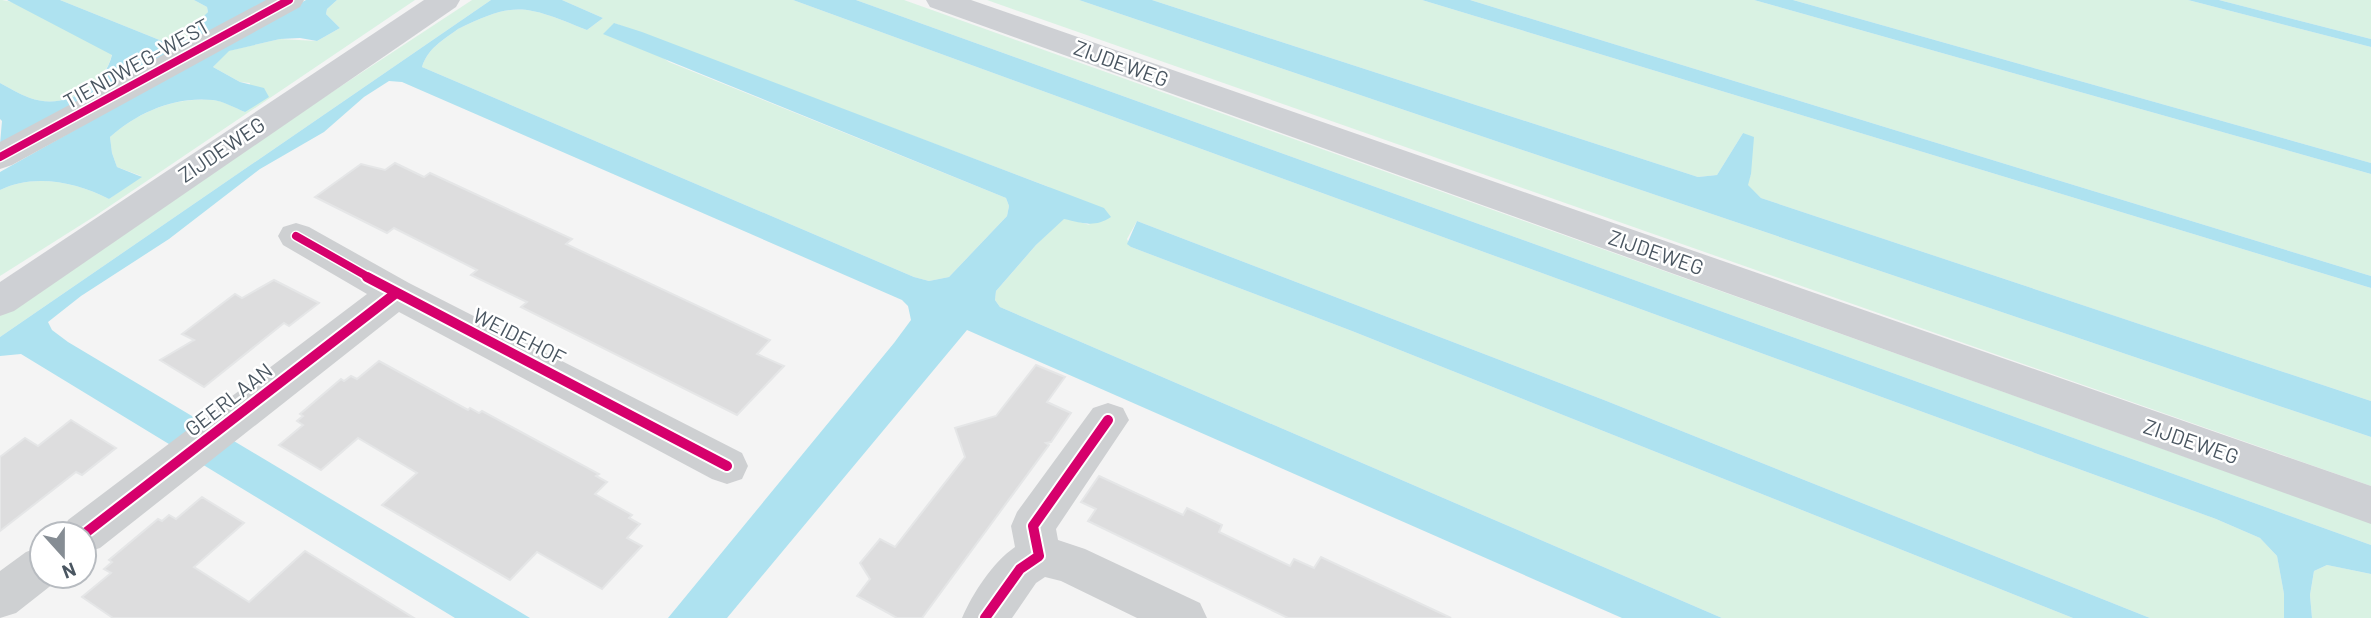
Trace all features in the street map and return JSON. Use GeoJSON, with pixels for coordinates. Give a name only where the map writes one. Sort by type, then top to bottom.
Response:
{"type":"FeatureCollection","features":[{"type":"Feature","properties":{"kind":"main road","name":"ZIJDEWEG"},"geometry":{"type":"LineString","coordinates":[[0,301],[445,0]]}},
{"type":"Feature","properties":{"kind":"main road","name":"ZIJDEWEG"},"geometry":{"type":"LineString","coordinates":[[941,0],[2371,505]]}},
{"type":"Feature","properties":{"kind":"street","name":"TIENDWEG-WEST"},"geometry":{"type":"LineString","coordinates":[[0,157],[289,0]]}},
{"type":"Feature","properties":{"kind":"street","name":"WEIDEHOF"},"geometry":{"type":"LineString","coordinates":[[296,236],[396,293],[727,466]]}},
{"type":"Feature","properties":{"kind":"street","name":"GEERLAAN"},"geometry":{"type":"LineString","coordinates":[[98,523],[396,293]]}},
{"type":"Feature","properties":{"kind":"street"},"geometry":{"type":"LineString","coordinates":[[1039,556],[1033,526],[1108,420]]}},
{"type":"Feature","properties":{"kind":"street"},"geometry":{"type":"LineString","coordinates":[[985,618],[1020,569],[1039,556],[1069,563],[1184,618]]}},
{"type":"Feature","properties":{"kind":"street"},"geometry":{"type":"LineString","coordinates":[[0,598],[28,577]]}},
{"type":"Feature","properties":{"kind":"street"},"geometry":{"type":"LineString","coordinates":[[0,607],[16,618]]}},
{"type":"Feature","properties":{"kind":"green space"},"geometry":{"type":"Polygon","coordinates":[[[0,0],[39,14],[112,54],[108,66],[91,86],[80,94],[56,101],[30,98],[0,83],[0,0]]]}},
{"type":"Feature","properties":{"kind":"green space"},"geometry":{"type":"Polygon","coordinates":[[[60,0],[194,0],[207,7],[208,12],[188,39],[172,45],[60,0]]]}},
{"type":"Feature","properties":{"kind":"green space"},"geometry":{"type":"Polygon","coordinates":[[[337,0],[415,0],[95,216],[0,276],[0,190],[26,182],[55,182],[83,188],[109,199],[141,176],[117,167],[110,137],[145,114],[185,101],[217,101],[245,112],[250,83],[240,82],[213,67],[228,51],[280,39],[317,41],[340,28],[326,14],[327,9],[337,0]]]}},
{"type":"Feature","properties":{"kind":"green space"},"geometry":{"type":"Polygon","coordinates":[[[472,0],[491,0],[0,337],[0,316],[221,165],[472,0]]]}},
{"type":"Feature","properties":{"kind":"green space"},"geometry":{"type":"Polygon","coordinates":[[[562,0],[793,0],[2216,519],[2260,538],[2277,556],[2284,594],[2284,618],[2150,618],[1604,400],[1137,221],[1127,239],[1131,247],[1352,331],[2073,618],[1722,618],[1000,307],[995,300],[996,291],[1064,218],[1090,225],[1049,187],[614,23],[669,62],[1006,198],[1009,206],[1007,216],[949,277],[929,281],[914,277],[422,67],[432,50],[446,37],[494,14],[509,10],[535,11],[587,30],[603,18],[562,0]]]}},
{"type":"Feature","properties":{"kind":"green space"},"geometry":{"type":"Polygon","coordinates":[[[856,0],[904,0],[2371,523],[2371,545],[856,0]]]}},
{"type":"Feature","properties":{"kind":"green space"},"geometry":{"type":"Polygon","coordinates":[[[987,0],[1079,0],[2371,437],[2371,486],[987,0]]]}},
{"type":"Feature","properties":{"kind":"green space"},"geometry":{"type":"Polygon","coordinates":[[[1152,0],[1422,0],[2371,288],[2371,401],[1761,198],[1747,185],[1751,174],[1743,133],[1717,175],[1698,177],[1152,0]]]}},
{"type":"Feature","properties":{"kind":"green space"},"geometry":{"type":"Polygon","coordinates":[[[1470,0],[1754,0],[2371,174],[2371,276],[1470,0]]]}},
{"type":"Feature","properties":{"kind":"green space"},"geometry":{"type":"Polygon","coordinates":[[[1793,0],[2188,0],[2371,47],[2371,163],[1793,0]]]}},
{"type":"Feature","properties":{"kind":"green space"},"geometry":{"type":"Polygon","coordinates":[[[2219,0],[2371,0],[2371,39],[2219,0]]]}},
{"type":"Feature","properties":{"kind":"green space"},"geometry":{"type":"Polygon","coordinates":[[[2327,565],[2371,574],[2371,618],[2312,618],[2310,595],[2314,571],[2327,565]]]}},
{"type":"Feature","properties":{"kind":"water"},"geometry":{"type":"Polygon","coordinates":[[[7,0],[60,0],[172,45],[188,39],[189,31],[208,12],[207,7],[194,0],[270,0],[0,144],[0,83],[43,101],[68,99],[91,87],[100,78],[112,55],[7,0]]]}},
{"type":"Feature","properties":{"kind":"water"},"geometry":{"type":"Polygon","coordinates":[[[306,0],[337,0],[327,9],[326,14],[340,28],[317,41],[280,39],[229,51],[213,67],[240,82],[264,88],[269,97],[245,112],[225,103],[199,99],[171,103],[145,113],[121,128],[110,137],[117,167],[142,177],[109,199],[83,188],[55,182],[26,182],[0,190],[0,172],[306,0]]]}},
{"type":"Feature","properties":{"kind":"water"},"geometry":{"type":"Polygon","coordinates":[[[491,0],[562,0],[603,18],[587,30],[535,11],[509,10],[494,14],[446,37],[432,50],[422,67],[914,277],[929,281],[949,277],[1007,216],[1009,206],[1006,198],[603,34],[614,23],[642,32],[1104,208],[1111,217],[1094,224],[1064,219],[1036,245],[996,291],[995,300],[1000,307],[1722,618],[1622,618],[967,330],[727,618],[668,618],[894,343],[911,320],[908,306],[902,300],[402,82],[389,81],[364,97],[324,132],[260,169],[169,239],[81,296],[48,322],[52,330],[68,342],[530,618],[455,618],[21,354],[0,356],[0,337],[491,0]]]}},
{"type":"Feature","properties":{"kind":"water"},"geometry":{"type":"Polygon","coordinates":[[[793,0],[856,0],[2371,545],[2371,574],[2327,565],[2314,571],[2310,595],[2312,618],[2284,618],[2284,594],[2277,556],[2260,538],[2216,519],[793,0]]]}},
{"type":"Feature","properties":{"kind":"water"},"geometry":{"type":"Polygon","coordinates":[[[1079,0],[1152,0],[1698,177],[1717,175],[1743,133],[1754,137],[1748,185],[1761,198],[2371,401],[2371,437],[1079,0]]]}},
{"type":"Feature","properties":{"kind":"water"},"geometry":{"type":"Polygon","coordinates":[[[1422,0],[1470,0],[2371,276],[2371,288],[1422,0]]]}},
{"type":"Feature","properties":{"kind":"water"},"geometry":{"type":"Polygon","coordinates":[[[1754,0],[1793,0],[2371,163],[2371,174],[1754,0]]]}},
{"type":"Feature","properties":{"kind":"water"},"geometry":{"type":"Polygon","coordinates":[[[2188,0],[2219,0],[2371,39],[2371,47],[2188,0]]]}},
{"type":"Feature","properties":{"kind":"water"},"geometry":{"type":"Polygon","coordinates":[[[1137,221],[1604,400],[2150,618],[2073,618],[1352,331],[1131,247],[1127,244],[1137,221]]]}},
{"type":"Feature","properties":{"kind":"building"},"geometry":{"type":"Polygon","coordinates":[[[395,163],[424,177],[430,173],[572,239],[566,244],[770,340],[757,354],[784,366],[737,415],[521,307],[527,302],[471,275],[477,270],[394,228],[387,233],[315,197],[361,164],[385,170],[395,163]]]}},
{"type":"Feature","properties":{"kind":"building"},"geometry":{"type":"Polygon","coordinates":[[[274,280],[319,303],[289,326],[284,323],[204,387],[160,360],[194,340],[182,334],[235,294],[242,298],[274,280]]]}},
{"type":"Feature","properties":{"kind":"building"},"geometry":{"type":"Polygon","coordinates":[[[379,361],[468,410],[470,408],[479,413],[482,411],[599,474],[596,476],[607,482],[595,494],[632,515],[629,518],[640,524],[627,538],[642,546],[602,589],[537,552],[510,580],[382,505],[417,473],[358,438],[321,470],[279,445],[303,425],[297,421],[303,416],[300,414],[341,379],[344,381],[351,376],[357,379],[379,361]]]}},
{"type":"Feature","properties":{"kind":"building"},"geometry":{"type":"Polygon","coordinates":[[[1036,365],[1065,377],[1047,402],[1071,413],[1051,442],[1046,443],[1049,445],[922,618],[897,618],[857,596],[870,579],[860,563],[880,539],[895,547],[965,457],[955,428],[996,416],[1036,365]]]}},
{"type":"Feature","properties":{"kind":"building"},"geometry":{"type":"Polygon","coordinates":[[[71,420],[116,448],[82,475],[76,472],[0,531],[0,457],[25,438],[38,446],[71,420]]]}},
{"type":"Feature","properties":{"kind":"building"},"geometry":{"type":"Polygon","coordinates":[[[1099,476],[1183,515],[1187,508],[1222,525],[1219,532],[1290,566],[1294,559],[1314,568],[1321,557],[1451,618],[1288,618],[1088,521],[1096,509],[1081,502],[1099,476]]]}},
{"type":"Feature","properties":{"kind":"building"},"geometry":{"type":"Polygon","coordinates":[[[202,497],[244,523],[194,567],[249,602],[305,551],[414,618],[113,618],[82,597],[90,590],[98,590],[98,584],[111,573],[104,569],[112,562],[109,560],[158,519],[162,521],[169,515],[176,519],[202,497]]]}},
{"type":"Feature","properties":{"kind":"cycle path"},"geometry":{"type":"LineString","coordinates":[[0,157],[289,0]]}},
{"type":"Feature","properties":{"kind":"cycle path"},"geometry":{"type":"LineString","coordinates":[[296,236],[396,293],[727,466]]}},
{"type":"Feature","properties":{"kind":"cycle path"},"geometry":{"type":"LineString","coordinates":[[98,523],[396,293]]}},
{"type":"Feature","properties":{"kind":"cycle path"},"geometry":{"type":"LineString","coordinates":[[985,618],[1020,569],[1039,556],[1033,526],[1108,420]]}}]}
